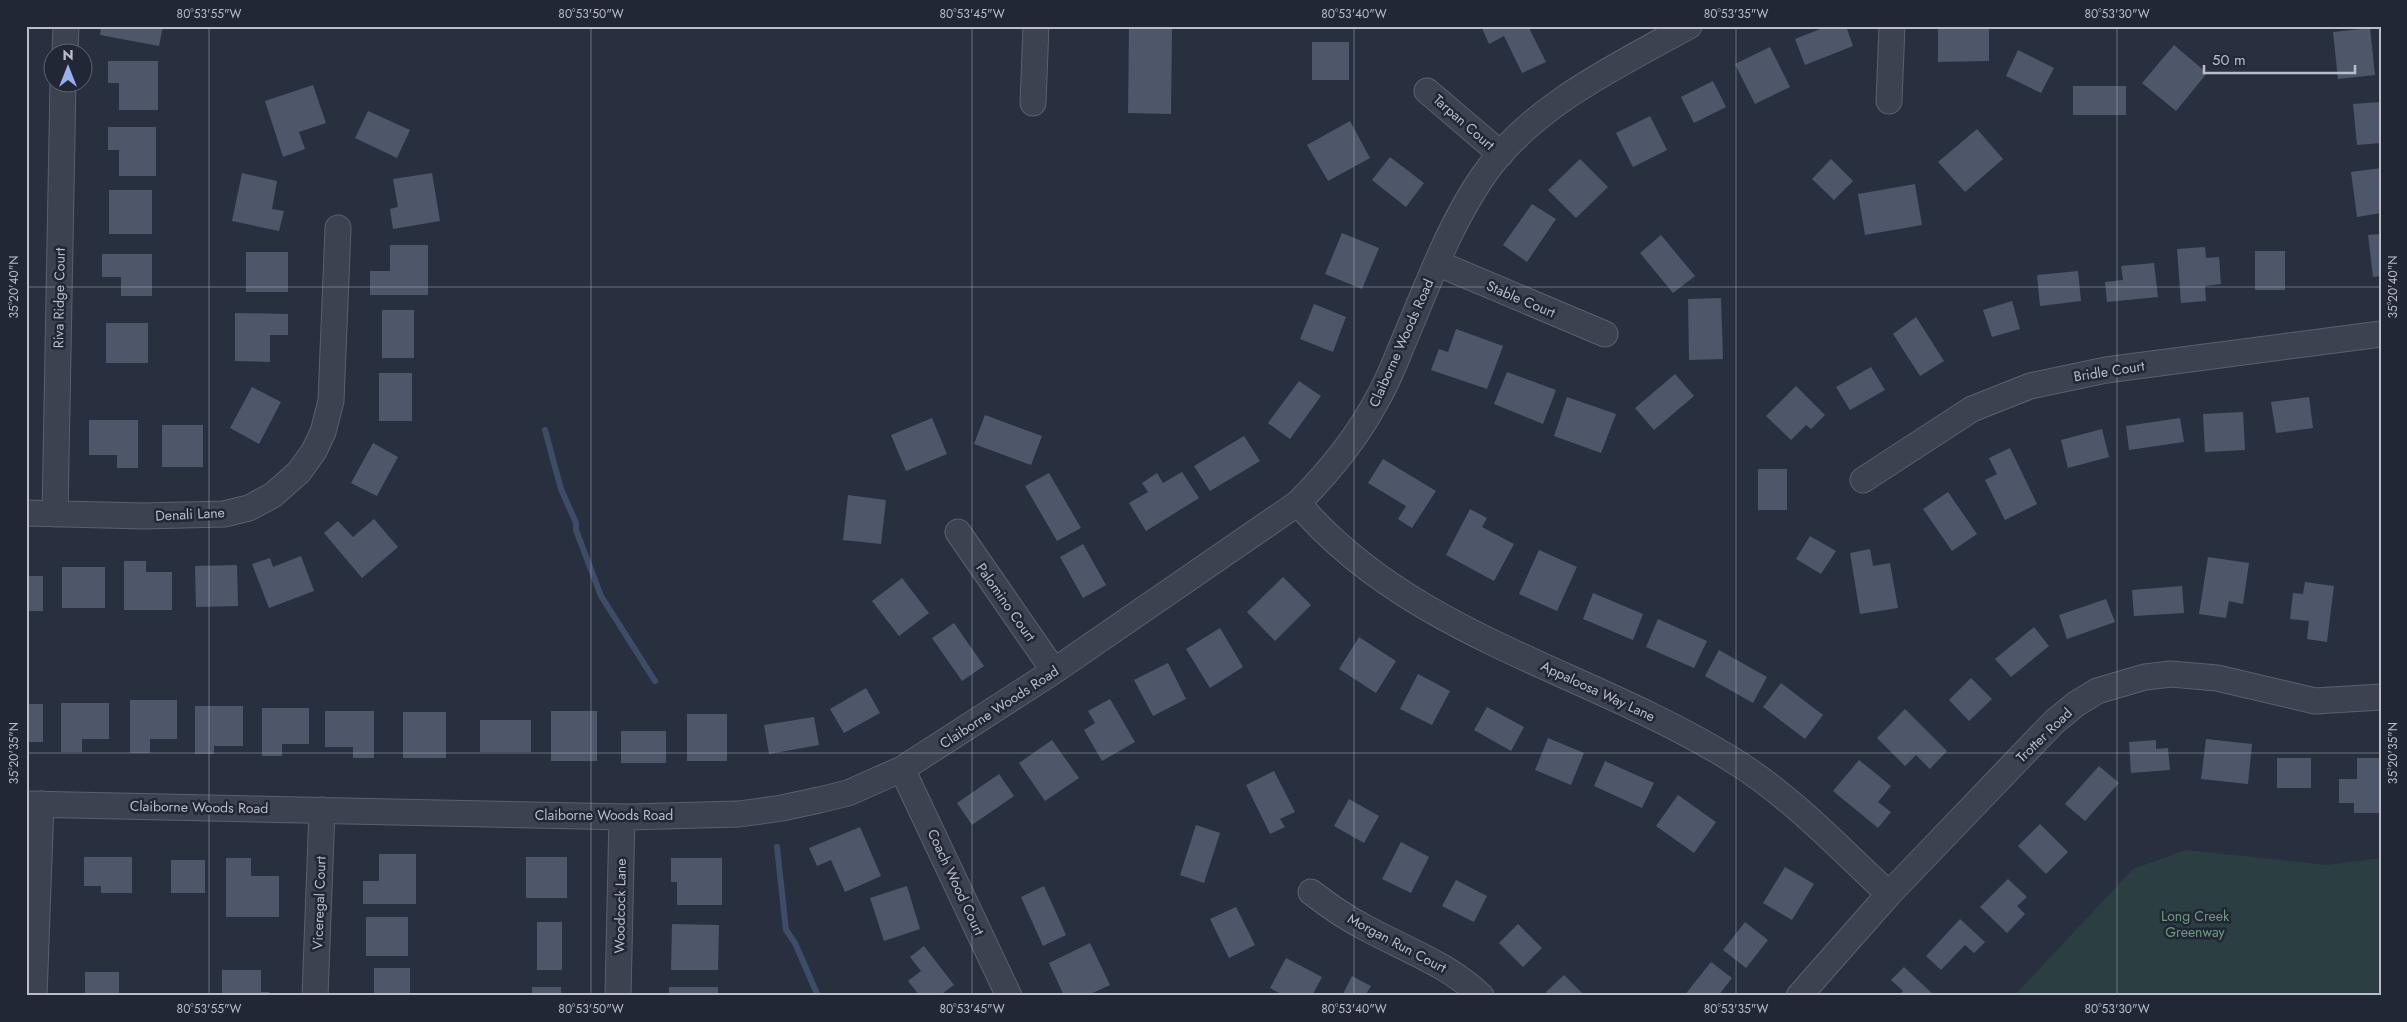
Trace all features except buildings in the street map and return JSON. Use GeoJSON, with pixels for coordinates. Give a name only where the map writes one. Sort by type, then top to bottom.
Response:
{"type":"FeatureCollection","features":[{"type":"Feature","properties":{"kind":"street"},"geometry":{"type":"LineString","coordinates":[[65,42],[66,26]]}},
{"type":"Feature","properties":{"kind":"street"},"geometry":{"type":"LineString","coordinates":[[1033,103],[1036,26]]}},
{"type":"Feature","properties":{"kind":"street","name":"Claiborne Woods Road"},"geometry":{"type":"LineString","coordinates":[[33,804],[622,817],[739,814],[782,808],[848,792],[902,769],[1054,671],[1298,503],[1329,472],[1352,442],[1378,399],[1452,229],[1483,176],[1501,154],[1534,122],[1564,98],[1592,80],[1689,26]]}},
{"type":"Feature","properties":{"kind":"street"},"geometry":{"type":"LineString","coordinates":[[1890,101],[1892,26]]}},
{"type":"Feature","properties":{"kind":"street","name":"Tarpan Court"},"geometry":{"type":"LineString","coordinates":[[1427,90],[1501,154]]}},
{"type":"Feature","properties":{"kind":"street","name":"Riva Ridge Court"},"geometry":{"type":"LineString","coordinates":[[55,514],[63,92]]}},
{"type":"Feature","properties":{"kind":"street","name":"Denali Lane"},"geometry":{"type":"LineString","coordinates":[[26,513],[143,516],[224,514],[249,508],[272,495],[300,472],[314,451],[323,432],[331,401],[338,228]]}},
{"type":"Feature","properties":{"kind":"street","name":"Stable Court"},"geometry":{"type":"LineString","coordinates":[[1437,263],[1605,334]]}},
{"type":"Feature","properties":{"kind":"street","name":"Bridle Court"},"geometry":{"type":"LineString","coordinates":[[1862,480],[1972,409],[2030,386],[2106,370],[2381,334]]}},
{"type":"Feature","properties":{"kind":"street","name":"Appaloosa Way Lane"},"geometry":{"type":"LineString","coordinates":[[1298,503],[1330,537],[1366,567],[1437,614],[1469,632],[1668,724],[1732,759],[1804,815],[1889,894]]}},
{"type":"Feature","properties":{"kind":"street","name":"Palomino Court"},"geometry":{"type":"LineString","coordinates":[[958,532],[1054,671]]}},
{"type":"Feature","properties":{"kind":"street","name":"Trotter Road"},"geometry":{"type":"LineString","coordinates":[[1799,996],[1889,894],[2054,722],[2076,704],[2097,691],[2145,677],[2171,674],[2199,675],[2315,701],[2381,697]]}},
{"type":"Feature","properties":{"kind":"street","name":"Coach Wood Court"},"geometry":{"type":"LineString","coordinates":[[902,769],[1009,996]]}},
{"type":"Feature","properties":{"kind":"street"},"geometry":{"type":"LineString","coordinates":[[33,804],[34,996]]}},
{"type":"Feature","properties":{"kind":"street","name":"Viceregal Court"},"geometry":{"type":"LineString","coordinates":[[316,996],[322,810]]}},
{"type":"Feature","properties":{"kind":"street","name":"Woodcock Lane"},"geometry":{"type":"LineString","coordinates":[[618,996],[622,817]]}},
{"type":"Feature","properties":{"kind":"street","name":"Morgan Run Court"},"geometry":{"type":"LineString","coordinates":[[1311,892],[1349,920],[1432,960],[1456,975],[1481,996]]}},
{"type":"Feature","properties":{"kind":"green space","name":"Long Creek Greenway"},"geometry":{"type":"Polygon","coordinates":[[[2186,850],[2327,865],[2381,858],[2381,996],[2014,996],[2133,869],[2186,850]]]}},
{"type":"Feature","properties":{"kind":"waterway"},"geometry":{"type":"LineString","coordinates":[[545,430],[561,489],[576,523],[576,530],[601,596],[655,681]]}},
{"type":"Feature","properties":{"kind":"waterway"},"geometry":{"type":"LineString","coordinates":[[777,847],[786,930],[795,943],[818,996]]}}]}
